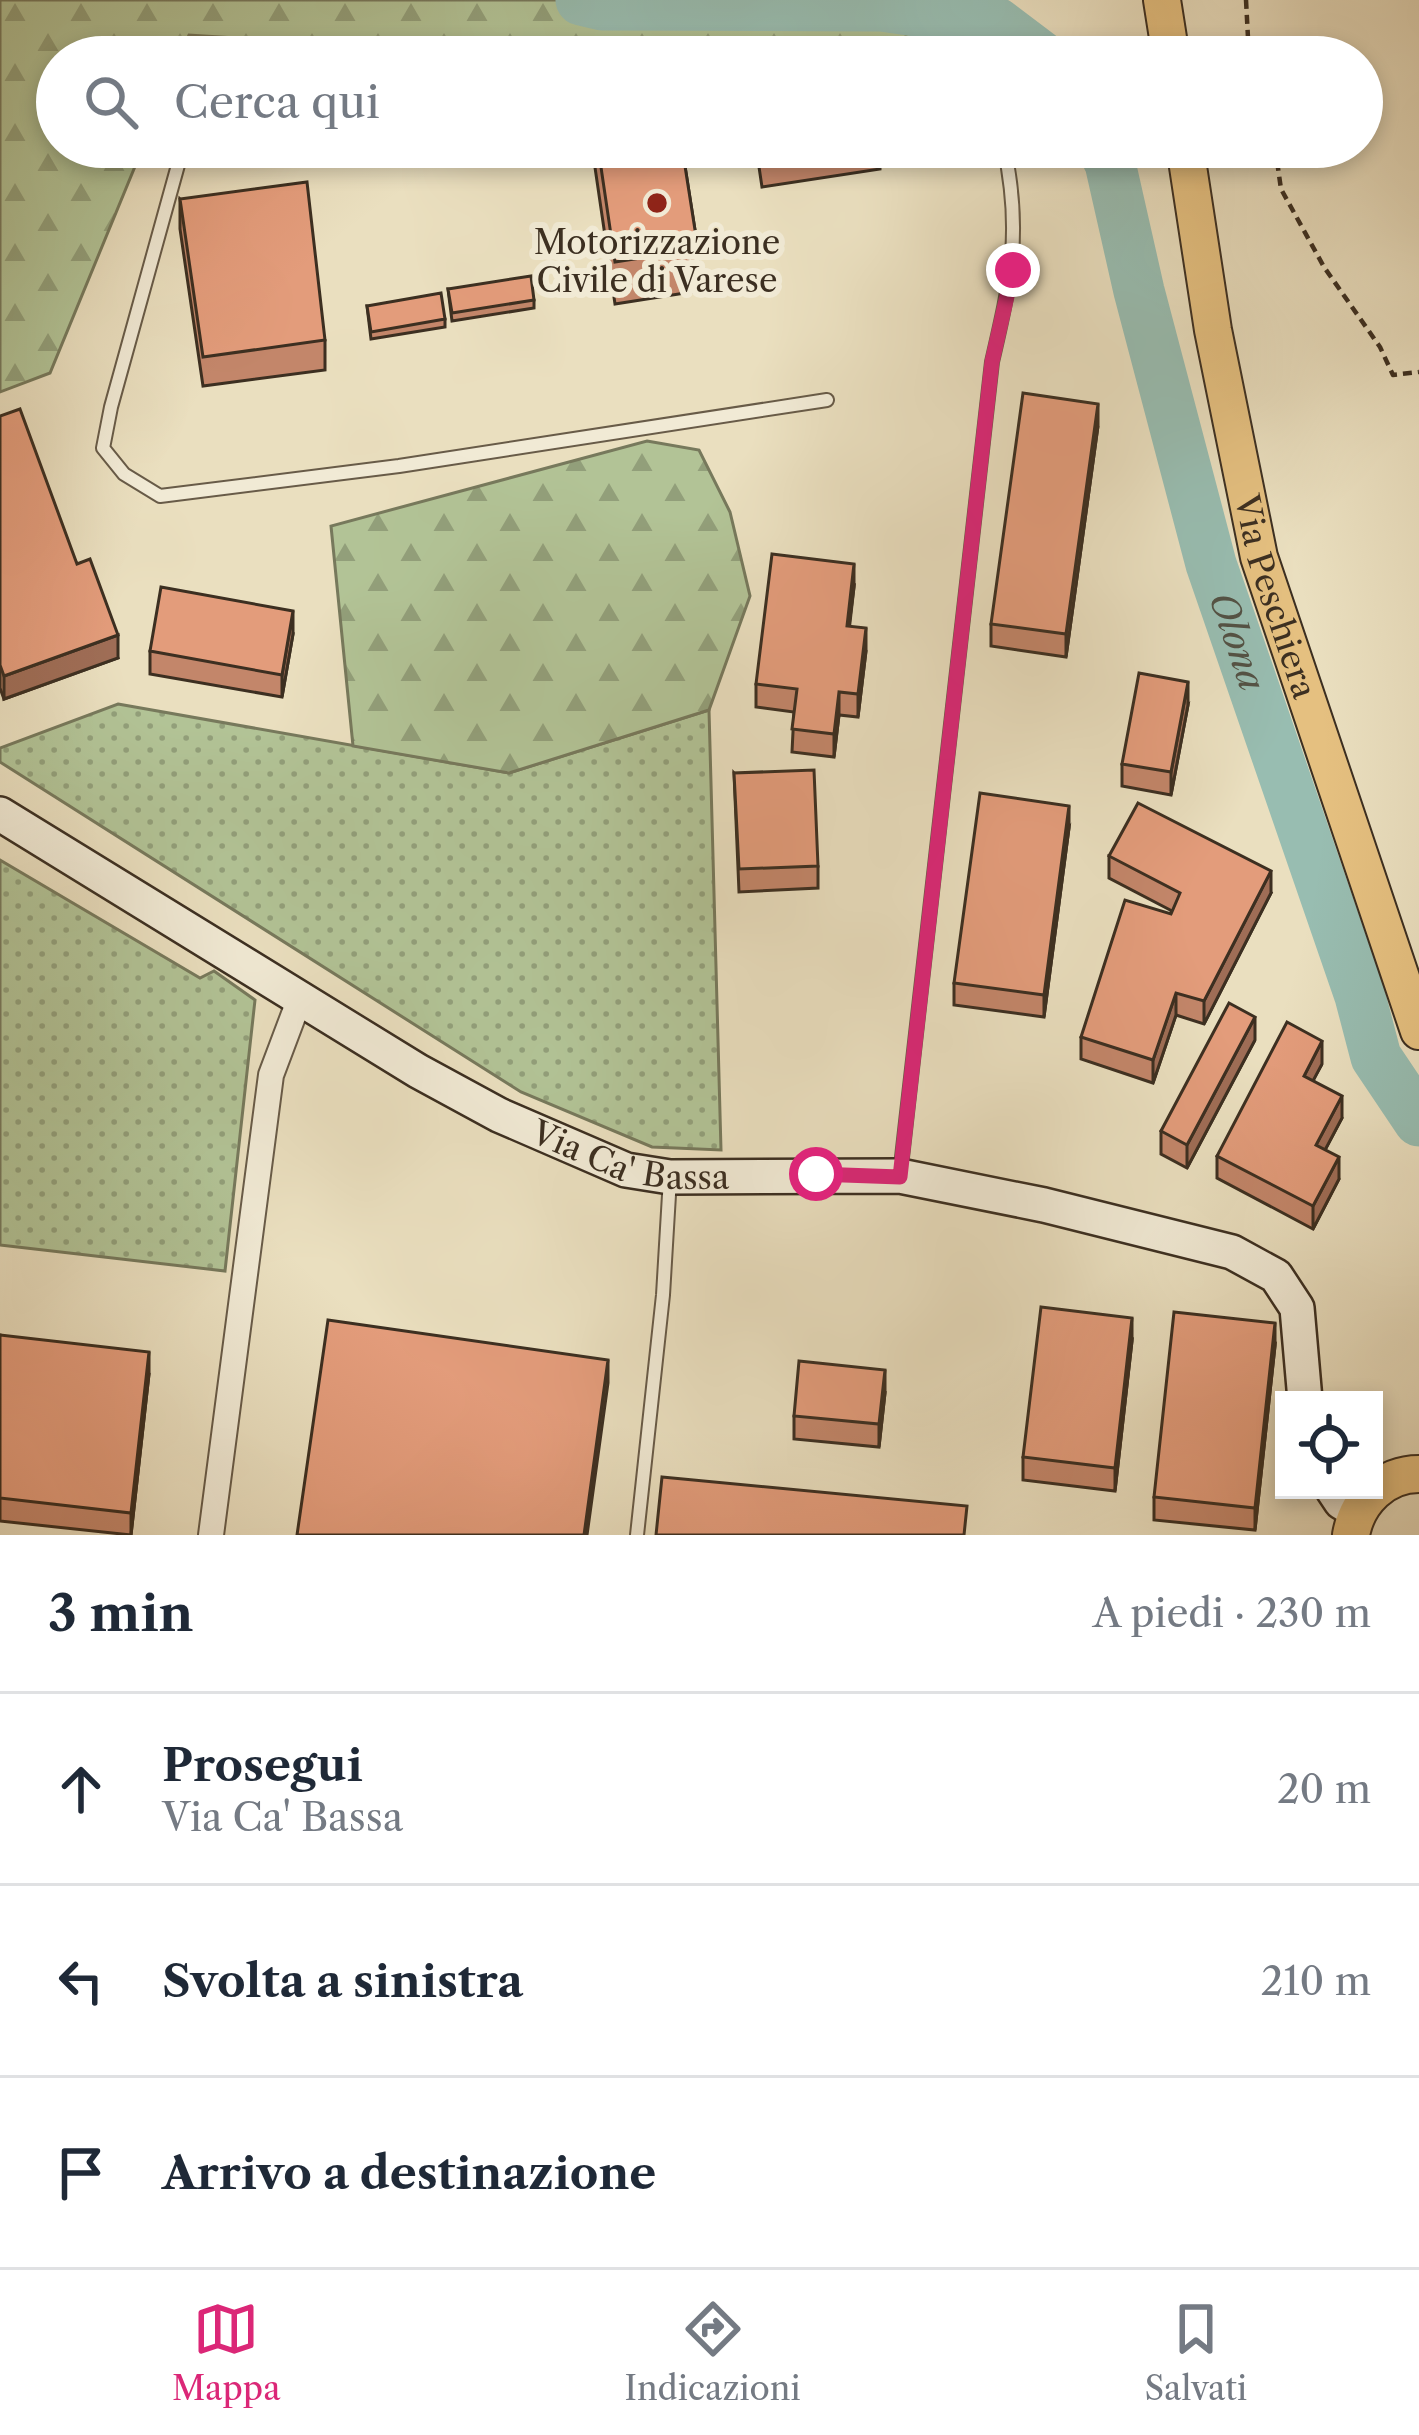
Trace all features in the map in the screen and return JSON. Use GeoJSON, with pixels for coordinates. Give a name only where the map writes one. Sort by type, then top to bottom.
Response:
{"type":"FeatureCollection","features":[{"type":"Feature","properties":{"kind":"main road"},"geometry":{"type":"LineString","coordinates":[[1162,0],[1168,36]]}},
{"type":"Feature","properties":{"kind":"main road","name":"Via Peschiera"},"geometry":{"type":"LineString","coordinates":[[1188,168],[1213,330],[1258,557],[1419,1031]]}},
{"type":"Feature","properties":{"kind":"main road"},"geometry":{"type":"LineString","coordinates":[[1347,1512],[1394,1475],[1419,1474]]}},
{"type":"Feature","properties":{"kind":"street","name":"Via Ca' Bassa"},"geometry":{"type":"LineString","coordinates":[[0,814],[418,1071],[499,1115],[626,1170],[670,1177],[900,1177],[1044,1205],[1232,1252],[1276,1276],[1297,1308],[1304,1391]]}},
{"type":"Feature","properties":{"kind":"street"},"geometry":{"type":"LineString","coordinates":[[212,1535],[271,1076],[300,998]]}},
{"type":"Feature","properties":{"kind":"lane"},"geometry":{"type":"LineString","coordinates":[[176,168],[103,448],[124,474],[160,496],[399,466],[827,400]]}},
{"type":"Feature","properties":{"kind":"lane"},"geometry":{"type":"LineString","coordinates":[[900,1177],[992,362],[1013,270],[1013,190],[1008,168]]}},
{"type":"Feature","properties":{"kind":"lane"},"geometry":{"type":"LineString","coordinates":[[637,1535],[663,1295],[670,1177]]}},
{"type":"Feature","properties":{"kind":"path"},"geometry":{"type":"LineString","coordinates":[[1246,0],[1248,36]]}},
{"type":"Feature","properties":{"kind":"path"},"geometry":{"type":"LineString","coordinates":[[1279,168],[1282,189],[1324,267],[1380,346],[1394,375],[1419,372]]}},
{"type":"Feature","properties":{"kind":"green space"},"geometry":{"type":"Polygon","coordinates":[[[0,0],[991,0],[992,36],[36,36],[36,168],[134,168],[50,373],[0,392],[0,0]]]}},
{"type":"Feature","properties":{"kind":"green space"},"geometry":{"type":"Polygon","coordinates":[[[647,441],[699,450],[730,512],[750,596],[709,710],[509,773],[353,746],[331,526],[647,441]]]}},
{"type":"Feature","properties":{"kind":"green space"},"geometry":{"type":"Polygon","coordinates":[[[118,704],[509,773],[709,710],[721,1150],[652,1147],[521,1092],[0,762],[0,748],[118,704]]]}},
{"type":"Feature","properties":{"kind":"green space"},"geometry":{"type":"Polygon","coordinates":[[[0,860],[200,978],[214,971],[255,1000],[225,1271],[0,1245],[0,860]]]}},
{"type":"Feature","properties":{"kind":"building"},"geometry":{"type":"Polygon","coordinates":[[[601,168],[685,168],[698,249],[615,262],[601,168]]]}},
{"type":"Feature","properties":{"kind":"building"},"geometry":{"type":"Polygon","coordinates":[[[307,182],[325,340],[203,357],[180,199],[307,182]]]}},
{"type":"Feature","properties":{"kind":"building"},"geometry":{"type":"Polygon","coordinates":[[[531,276],[534,300],[452,313],[448,289],[531,276]]]}},
{"type":"Feature","properties":{"kind":"building"},"geometry":{"type":"Polygon","coordinates":[[[441,293],[445,319],[371,332],[367,306],[441,293]]]}},
{"type":"Feature","properties":{"kind":"building"},"geometry":{"type":"Polygon","coordinates":[[[1023,393],[1098,404],[1066,634],[991,624],[1023,393]]]}},
{"type":"Feature","properties":{"kind":"building"},"geometry":{"type":"Polygon","coordinates":[[[20,409],[77,564],[90,559],[118,635],[4,676],[0,665],[0,416],[20,409]]]}},
{"type":"Feature","properties":{"kind":"building"},"geometry":{"type":"Polygon","coordinates":[[[772,554],[854,564],[847,626],[866,628],[858,694],[839,692],[834,734],[792,729],[797,689],[756,684],[772,554]]]}},
{"type":"Feature","properties":{"kind":"building"},"geometry":{"type":"Polygon","coordinates":[[[161,587],[293,611],[282,675],[150,651],[161,587]]]}},
{"type":"Feature","properties":{"kind":"building"},"geometry":{"type":"Polygon","coordinates":[[[1139,673],[1188,682],[1171,772],[1122,764],[1139,673]]]}},
{"type":"Feature","properties":{"kind":"building"},"geometry":{"type":"Polygon","coordinates":[[[814,770],[818,866],[739,869],[734,773],[814,770]]]}},
{"type":"Feature","properties":{"kind":"building"},"geometry":{"type":"Polygon","coordinates":[[[980,793],[1069,806],[1044,995],[954,983],[980,793]]]}},
{"type":"Feature","properties":{"kind":"building"},"geometry":{"type":"Polygon","coordinates":[[[1138,803],[1271,871],[1204,1001],[1176,993],[1153,1060],[1081,1037],[1125,900],[1171,914],[1180,893],[1109,856],[1138,803]]]}},
{"type":"Feature","properties":{"kind":"building"},"geometry":{"type":"Polygon","coordinates":[[[1229,1003],[1255,1017],[1187,1145],[1161,1131],[1229,1003]]]}},
{"type":"Feature","properties":{"kind":"building"},"geometry":{"type":"Polygon","coordinates":[[[1287,1022],[1322,1041],[1304,1076],[1342,1096],[1316,1145],[1339,1157],[1313,1206],[1217,1156],[1287,1022]]]}},
{"type":"Feature","properties":{"kind":"building"},"geometry":{"type":"Polygon","coordinates":[[[1041,1307],[1132,1318],[1115,1468],[1023,1457],[1041,1307]]]}},
{"type":"Feature","properties":{"kind":"building"},"geometry":{"type":"Polygon","coordinates":[[[1174,1312],[1275,1323],[1255,1508],[1154,1497],[1174,1312]]]}},
{"type":"Feature","properties":{"kind":"building"},"geometry":{"type":"Polygon","coordinates":[[[328,1320],[608,1360],[584,1535],[297,1535],[328,1320]]]}},
{"type":"Feature","properties":{"kind":"building"},"geometry":{"type":"Polygon","coordinates":[[[0,1335],[149,1352],[131,1513],[0,1498],[0,1335]]]}},
{"type":"Feature","properties":{"kind":"building"},"geometry":{"type":"Polygon","coordinates":[[[799,1361],[885,1370],[879,1424],[794,1416],[799,1361]]]}},
{"type":"Feature","properties":{"kind":"building"},"geometry":{"type":"Polygon","coordinates":[[[662,1477],[967,1506],[964,1535],[656,1535],[662,1477]]]}},
{"type":"Feature","properties":{"kind":"waterway","name":"Olona"},"geometry":{"type":"LineString","coordinates":[[581,0],[602,5],[882,6],[997,23],[1014,36]]}},
{"type":"Feature","properties":{"kind":"waterway","name":"Olona"},"geometry":{"type":"LineString","coordinates":[[1111,168],[1211,564],[1360,996],[1376,1057],[1419,1121]]}},
{"type":"Feature","properties":{"kind":"place","name":"Motorizzazione Civile di Varese"},"geometry":{"type":"Point","coordinates":[657,203]}},
{"type":"Feature","properties":{"kind":"route"},"geometry":{"type":"LineString","coordinates":[[816,1174],[900,1177],[992,362],[1013,270]]}}]}
